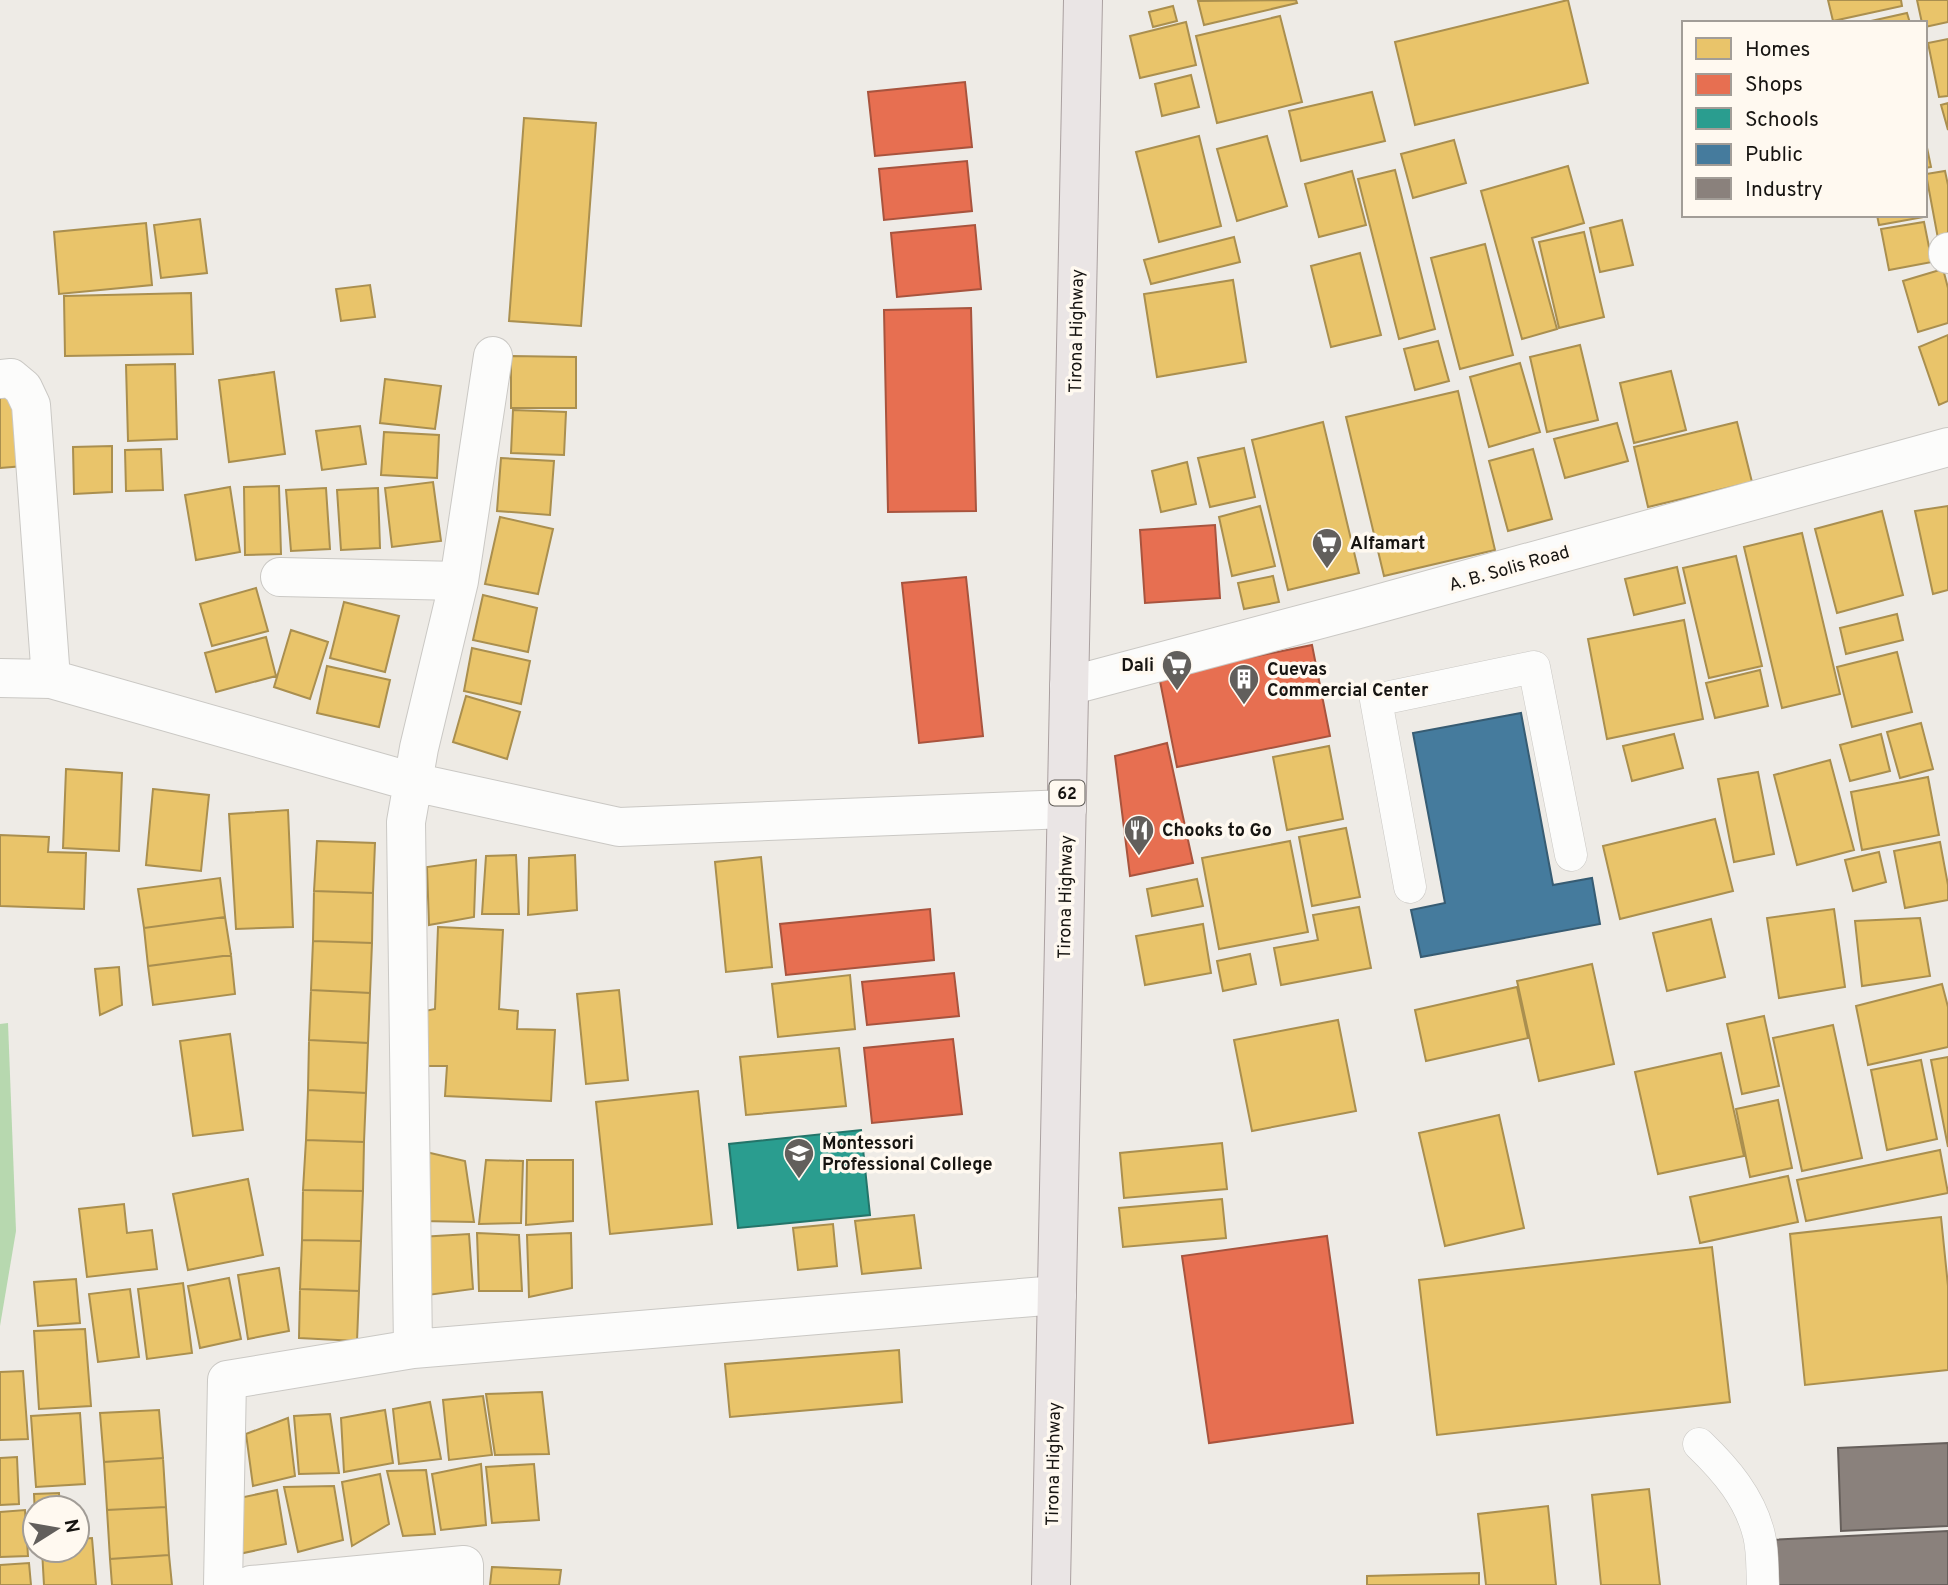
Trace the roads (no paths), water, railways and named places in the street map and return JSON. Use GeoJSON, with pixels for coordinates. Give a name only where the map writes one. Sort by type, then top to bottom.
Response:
{"type":"FeatureCollection","features":[{"type":"Feature","properties":{"kind":"main road","name":"Tirona Highway"},"geometry":{"type":"LineString","coordinates":[[1051,1585],[1083,0]]}},
{"type":"Feature","properties":{"kind":"street"},"geometry":{"type":"LineString","coordinates":[[412,1349],[406,822],[460,582],[493,356]]}},
{"type":"Feature","properties":{"kind":"street"},"geometry":{"type":"LineString","coordinates":[[0,379],[11,378],[23,388],[31,405],[51,680]]}},
{"type":"Feature","properties":{"kind":"street","name":"A. B. Solis Road"},"geometry":{"type":"LineString","coordinates":[[1069,686],[1948,447]]}},
{"type":"Feature","properties":{"kind":"street"},"geometry":{"type":"LineString","coordinates":[[280,578],[460,582]]}},
{"type":"Feature","properties":{"kind":"street"},"geometry":{"type":"LineString","coordinates":[[0,678],[51,680],[413,782],[619,827],[1067,809]]}},
{"type":"Feature","properties":{"kind":"street"},"geometry":{"type":"LineString","coordinates":[[223,1585],[227,1380],[412,1349],[1057,1296]]}},
{"type":"Feature","properties":{"kind":"street"},"geometry":{"type":"LineString","coordinates":[[251,1585],[464,1565],[464,1585]]}},
{"type":"Feature","properties":{"kind":"lane"},"geometry":{"type":"LineString","coordinates":[[1410,887],[1376,700],[1534,667],[1572,855]]}},
{"type":"Feature","properties":{"kind":"lane"},"geometry":{"type":"LineString","coordinates":[[1699,1444],[1727,1473],[1744,1496],[1759,1536],[1763,1585]]}},
{"type":"Feature","properties":{"kind":"place","name":"Alfamart"},"geometry":{"type":"Point","coordinates":[1327,570]}},
{"type":"Feature","properties":{"kind":"place","name":"Dali"},"geometry":{"type":"Point","coordinates":[1177,692]}},
{"type":"Feature","properties":{"kind":"place","name":"Cuevas Commercial Center"},"geometry":{"type":"Point","coordinates":[1244,706]}},
{"type":"Feature","properties":{"kind":"place","name":"Chooks to Go"},"geometry":{"type":"Point","coordinates":[1139,857]}},
{"type":"Feature","properties":{"kind":"place","name":"Montessori Professional College"},"geometry":{"type":"Point","coordinates":[799,1180]}}]}
